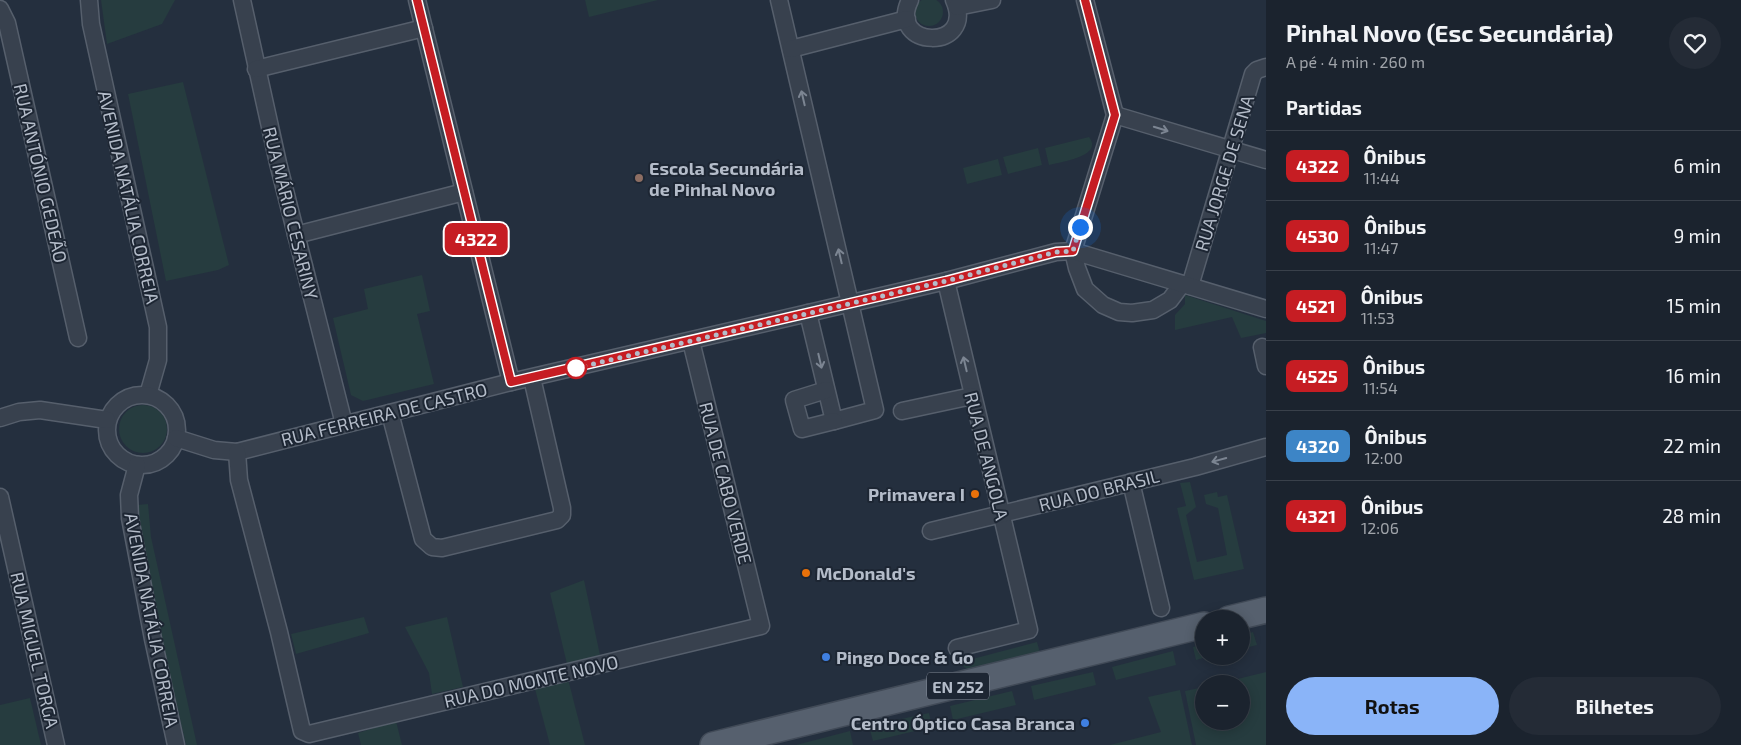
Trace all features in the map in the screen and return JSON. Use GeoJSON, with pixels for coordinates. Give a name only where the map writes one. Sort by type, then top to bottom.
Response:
{"type":"FeatureCollection","features":[{"type":"Feature","properties":{"kind":"main road"},"geometry":{"type":"LineString","coordinates":[[1250,614],[1266,610]]}},
{"type":"Feature","properties":{"kind":"main road","name":"EN 252"},"geometry":{"type":"LineString","coordinates":[[713,745],[740,742],[1195,627]]}},
{"type":"Feature","properties":{"kind":"street","name":"AVENIDA NATÁLIA CORREIA"},"geometry":{"type":"LineString","coordinates":[[89,0],[91,24],[158,327],[158,360],[148,394]]}},
{"type":"Feature","properties":{"kind":"street","name":"RUA MÁRIO CESARINY"},"geometry":{"type":"LineString","coordinates":[[242,0],[256,69],[344,424]]}},
{"type":"Feature","properties":{"kind":"street"},"geometry":{"type":"LineString","coordinates":[[417,0],[511,382]]}},
{"type":"Feature","properties":{"kind":"street"},"geometry":{"type":"LineString","coordinates":[[779,0],[852,303],[875,410],[802,429],[794,400],[826,390]]}},
{"type":"Feature","properties":{"kind":"street"},"geometry":{"type":"LineString","coordinates":[[910,0],[907,6],[907,19],[910,28],[916,34],[925,38],[939,38],[947,35],[957,20],[956,4],[992,0]]}},
{"type":"Feature","properties":{"kind":"street"},"geometry":{"type":"LineString","coordinates":[[1085,0],[1115,115],[1073,251],[1077,268],[1086,289],[1103,305],[1119,312],[1132,313],[1153,310],[1170,300],[1186,285]]}},
{"type":"Feature","properties":{"kind":"street","name":"RUA ANTÓNIO GEDEÃO"},"geometry":{"type":"LineString","coordinates":[[0,9],[7,23],[78,338]]}},
{"type":"Feature","properties":{"kind":"street"},"geometry":{"type":"LineString","coordinates":[[791,49],[907,19]]}},
{"type":"Feature","properties":{"kind":"street"},"geometry":{"type":"LineString","coordinates":[[256,69],[424,28]]}},
{"type":"Feature","properties":{"kind":"street","name":"RUA JORGE DE SENA"},"geometry":{"type":"LineString","coordinates":[[1186,285],[1231,149],[1253,74],[1256,70],[1266,67]]}},
{"type":"Feature","properties":{"kind":"street"},"geometry":{"type":"LineString","coordinates":[[1115,115],[1266,160]]}},
{"type":"Feature","properties":{"kind":"street"},"geometry":{"type":"LineString","coordinates":[[296,235],[464,192]]}},
{"type":"Feature","properties":{"kind":"street","name":"RUA FERREIRA DE CASTRO"},"geometry":{"type":"LineString","coordinates":[[176,438],[214,450],[237,452],[511,382],[946,281],[1056,252],[1073,251],[1266,309]]}},
{"type":"Feature","properties":{"kind":"street","name":"RUA DE ANGOLA"},"geometry":{"type":"LineString","coordinates":[[946,281],[1029,630],[957,648]]}},
{"type":"Feature","properties":{"kind":"street"},"geometry":{"type":"LineString","coordinates":[[808,313],[834,421]]}},
{"type":"Feature","properties":{"kind":"street","name":"RUA DE CABO VERDE"},"geometry":{"type":"LineString","coordinates":[[691,340],[761,626]]}},
{"type":"Feature","properties":{"kind":"street"},"geometry":{"type":"LineString","coordinates":[[1262,347],[1266,366]]}},
{"type":"Feature","properties":{"kind":"street"},"geometry":{"type":"LineString","coordinates":[[390,413],[423,539],[432,547],[442,548],[557,520],[562,515],[562,508],[532,378]]}},
{"type":"Feature","properties":{"kind":"street"},"geometry":{"type":"LineString","coordinates":[[137,394],[148,394],[159,398],[171,410],[177,426],[176,438],[166,456],[148,464],[137,465],[123,460],[112,449],[106,430],[107,420],[119,402],[137,394]]}},
{"type":"Feature","properties":{"kind":"street"},"geometry":{"type":"LineString","coordinates":[[902,411],[972,396]]}},
{"type":"Feature","properties":{"kind":"street"},"geometry":{"type":"LineString","coordinates":[[0,418],[19,412],[40,410],[107,420]]}},
{"type":"Feature","properties":{"kind":"street","name":"RUA DO BRASIL"},"geometry":{"type":"LineString","coordinates":[[931,531],[1266,450]]}},
{"type":"Feature","properties":{"kind":"street","name":"RUA DO MONTE NOVO"},"geometry":{"type":"LineString","coordinates":[[237,452],[239,480],[279,632],[302,731],[309,734],[761,626]]}},
{"type":"Feature","properties":{"kind":"street","name":"AVENIDA NATÁLIA CORREIA"},"geometry":{"type":"LineString","coordinates":[[137,465],[129,495],[130,518],[176,745]]}},
{"type":"Feature","properties":{"kind":"street"},"geometry":{"type":"LineString","coordinates":[[1131,482],[1162,608]]}},
{"type":"Feature","properties":{"kind":"street","name":"RUA MIGUEL TORGA"},"geometry":{"type":"LineString","coordinates":[[0,498],[56,745]]}},
{"type":"Feature","properties":{"kind":"green space"},"geometry":{"type":"Polygon","coordinates":[[[924,-1],[934,-1],[942,7],[942,17],[934,25],[924,25],[916,17],[916,7],[924,-1]]]}},
{"type":"Feature","properties":{"kind":"green space"},"geometry":{"type":"Polygon","coordinates":[[[101,0],[175,0],[162,24],[107,44],[101,0]]]}},
{"type":"Feature","properties":{"kind":"green space"},"geometry":{"type":"Polygon","coordinates":[[[585,0],[658,0],[589,17],[585,0]]]}},
{"type":"Feature","properties":{"kind":"green space"},"geometry":{"type":"Polygon","coordinates":[[[183,82],[229,265],[218,270],[166,281],[128,94],[183,82]]]}},
{"type":"Feature","properties":{"kind":"green space"},"geometry":{"type":"Polygon","coordinates":[[[1089,137],[1092,144],[1091,149],[1086,153],[1071,160],[1049,165],[1045,148],[1089,137]]]}},
{"type":"Feature","properties":{"kind":"green space"},"geometry":{"type":"Polygon","coordinates":[[[1038,148],[1042,165],[1008,174],[1003,157],[1038,148]]]}},
{"type":"Feature","properties":{"kind":"green space"},"geometry":{"type":"Polygon","coordinates":[[[998,159],[1002,175],[967,184],[963,168],[998,159]]]}},
{"type":"Feature","properties":{"kind":"green space"},"geometry":{"type":"Polygon","coordinates":[[[422,275],[430,311],[417,314],[434,384],[363,401],[351,395],[333,318],[368,309],[364,289],[422,275]]]}},
{"type":"Feature","properties":{"kind":"green space"},"geometry":{"type":"Polygon","coordinates":[[[1185,295],[1266,321],[1266,333],[1241,338],[1232,317],[1175,330],[1175,315],[1185,304],[1185,295]]]}},
{"type":"Feature","properties":{"kind":"green space"},"geometry":{"type":"Polygon","coordinates":[[[138,405],[148,405],[157,409],[163,415],[166,420],[166,438],[157,449],[148,453],[138,453],[129,449],[123,443],[119,434],[119,424],[123,415],[129,409],[138,405]]]}},
{"type":"Feature","properties":{"kind":"green space"},"geometry":{"type":"Polygon","coordinates":[[[1190,482],[1196,507],[1186,515],[1197,562],[1227,555],[1218,508],[1206,504],[1204,495],[1217,492],[1218,497],[1227,495],[1244,569],[1194,580],[1177,508],[1186,506],[1180,483],[1190,482]]]}},
{"type":"Feature","properties":{"kind":"green space"},"geometry":{"type":"Polygon","coordinates":[[[148,504],[151,537],[197,745],[186,745],[139,539],[137,505],[148,504]]]}},
{"type":"Feature","properties":{"kind":"green space"},"geometry":{"type":"Polygon","coordinates":[[[584,580],[600,655],[567,664],[550,593],[584,580]]]}},
{"type":"Feature","properties":{"kind":"green space"},"geometry":{"type":"Polygon","coordinates":[[[364,617],[369,633],[296,654],[291,634],[364,617]]]}},
{"type":"Feature","properties":{"kind":"green space"},"geometry":{"type":"Polygon","coordinates":[[[447,617],[463,687],[432,694],[429,673],[405,627],[447,617]]]}},
{"type":"Feature","properties":{"kind":"green space"},"geometry":{"type":"Polygon","coordinates":[[[1253,632],[1257,645],[1250,647],[1250,633],[1253,632]]]}},
{"type":"Feature","properties":{"kind":"green space"},"geometry":{"type":"Polygon","coordinates":[[[1037,642],[1040,653],[969,670],[961,662],[1037,642]]]}},
{"type":"Feature","properties":{"kind":"green space"},"geometry":{"type":"Polygon","coordinates":[[[1173,651],[1176,665],[1116,680],[1112,667],[1173,651]]]}},
{"type":"Feature","properties":{"kind":"green space"},"geometry":{"type":"Polygon","coordinates":[[[1093,672],[1096,685],[1034,700],[1031,686],[1093,672]]]}},
{"type":"Feature","properties":{"kind":"green space"},"geometry":{"type":"Polygon","coordinates":[[[1266,672],[1266,745],[1196,745],[1185,691],[1195,689],[1195,730],[1250,730],[1250,676],[1266,672]]]}},
{"type":"Feature","properties":{"kind":"green space"},"geometry":{"type":"Polygon","coordinates":[[[568,679],[585,745],[550,745],[535,689],[568,679]]]}},
{"type":"Feature","properties":{"kind":"green space"},"geometry":{"type":"Polygon","coordinates":[[[1180,690],[1192,745],[1110,745],[1161,732],[1148,697],[1180,690]]]}},
{"type":"Feature","properties":{"kind":"green space"},"geometry":{"type":"Polygon","coordinates":[[[1012,691],[1016,705],[953,720],[950,706],[1012,691]]]}},
{"type":"Feature","properties":{"kind":"green space"},"geometry":{"type":"Polygon","coordinates":[[[30,698],[41,745],[0,745],[0,705],[30,698]]]}},
{"type":"Feature","properties":{"kind":"green space"},"geometry":{"type":"Polygon","coordinates":[[[929,713],[932,727],[873,741],[869,726],[929,713]]]}},
{"type":"Feature","properties":{"kind":"green space"},"geometry":{"type":"Polygon","coordinates":[[[396,721],[402,745],[361,745],[358,733],[396,721]]]}},
{"type":"Feature","properties":{"kind":"green space"},"geometry":{"type":"Polygon","coordinates":[[[850,731],[853,745],[796,745],[850,731]]]}},
{"type":"Feature","properties":{"kind":"bus line","name":"4322"},"geometry":{"type":"LineString","coordinates":[[417,0],[511,382],[946,281],[1056,252],[1073,251],[1115,115],[1085,0]]}},
{"type":"Feature","properties":{"kind":"place","name":"Escola Secundária de Pinhal Novo"},"geometry":{"type":"Point","coordinates":[639,178]}},
{"type":"Feature","properties":{"kind":"place","name":"Primavera I"},"geometry":{"type":"Point","coordinates":[975,494]}},
{"type":"Feature","properties":{"kind":"place","name":"McDonald's"},"geometry":{"type":"Point","coordinates":[806,573]}},
{"type":"Feature","properties":{"kind":"place","name":"Pingo Doce & Go"},"geometry":{"type":"Point","coordinates":[826,657]}},
{"type":"Feature","properties":{"kind":"place","name":"Centro Óptico Casa Branca"},"geometry":{"type":"Point","coordinates":[1085,723]}},
{"type":"Feature","properties":{"kind":"route"},"geometry":{"type":"LineString","coordinates":[[576,368],[946,281],[1056,252],[1073,251],[1080,227]]}}]}
